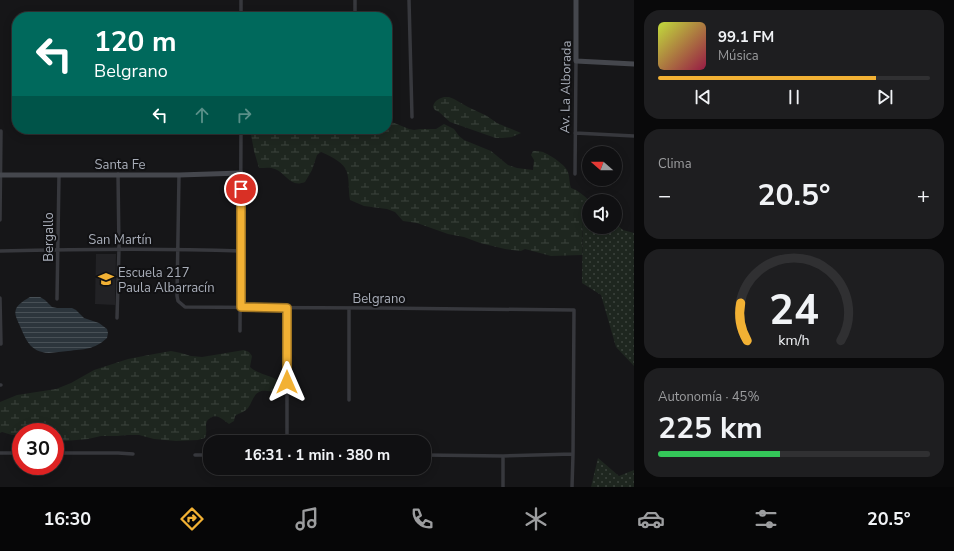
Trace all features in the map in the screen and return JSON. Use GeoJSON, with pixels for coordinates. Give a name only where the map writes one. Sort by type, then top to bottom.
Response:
{"type":"FeatureCollection","features":[{"type":"Feature","properties":{"kind":"main road","name":"Av. La Alborada"},"geometry":{"type":"LineString","coordinates":[[576,0],[576,61]]}},
{"type":"Feature","properties":{"kind":"main road"},"geometry":{"type":"LineString","coordinates":[[576,61],[634,64]]}},
{"type":"Feature","properties":{"kind":"main road","name":"Santa Fe"},"geometry":{"type":"LineString","coordinates":[[0,175],[179,175],[241,173]]}},
{"type":"Feature","properties":{"kind":"street"},"geometry":{"type":"LineString","coordinates":[[240,0],[241,12]]}},
{"type":"Feature","properties":{"kind":"street"},"geometry":{"type":"LineString","coordinates":[[355,0],[355,12]]}},
{"type":"Feature","properties":{"kind":"street"},"geometry":{"type":"LineString","coordinates":[[410,0],[412,117]]}},
{"type":"Feature","properties":{"kind":"street","name":"Av. La Alborada"},"geometry":{"type":"LineString","coordinates":[[575,174],[576,61]]}},
{"type":"Feature","properties":{"kind":"street"},"geometry":{"type":"LineString","coordinates":[[0,220],[1,132]]}},
{"type":"Feature","properties":{"kind":"street"},"geometry":{"type":"LineString","coordinates":[[575,133],[634,136]]}},
{"type":"Feature","properties":{"kind":"street"},"geometry":{"type":"LineString","coordinates":[[240,330],[241,134]]}},
{"type":"Feature","properties":{"kind":"street"},"geometry":{"type":"LineString","coordinates":[[117,318],[119,249],[118,174]]}},
{"type":"Feature","properties":{"kind":"street","name":"Bergallo"},"geometry":{"type":"LineString","coordinates":[[57,299],[59,175]]}},
{"type":"Feature","properties":{"kind":"street"},"geometry":{"type":"LineString","coordinates":[[178,249],[179,175]]}},
{"type":"Feature","properties":{"kind":"street","name":"San Martín"},"geometry":{"type":"LineString","coordinates":[[0,251],[58,249],[178,249],[241,251]]}},
{"type":"Feature","properties":{"kind":"street","name":"Belgrano"},"geometry":{"type":"LineString","coordinates":[[178,249],[177,296],[178,301],[185,307],[574,310],[573,454]]}},
{"type":"Feature","properties":{"kind":"street"},"geometry":{"type":"LineString","coordinates":[[0,298],[1,344]]}},
{"type":"Feature","properties":{"kind":"street"},"geometry":{"type":"LineString","coordinates":[[287,308],[287,435]]}},
{"type":"Feature","properties":{"kind":"street"},"geometry":{"type":"LineString","coordinates":[[349,308],[349,400]]}},
{"type":"Feature","properties":{"kind":"street"},"geometry":{"type":"LineString","coordinates":[[0,453],[12,453]]}},
{"type":"Feature","properties":{"kind":"street"},"geometry":{"type":"LineString","coordinates":[[64,453],[133,454]]}},
{"type":"Feature","properties":{"kind":"street"},"geometry":{"type":"LineString","coordinates":[[431,455],[503,456],[573,454],[572,487]]}},
{"type":"Feature","properties":{"kind":"street"},"geometry":{"type":"LineString","coordinates":[[195,455],[203,456]]}},
{"type":"Feature","properties":{"kind":"street"},"geometry":{"type":"LineString","coordinates":[[503,456],[503,487]]}},
{"type":"Feature","properties":{"kind":"shaded area","name":"Escuela 217 Paula Albarracín"},"geometry":{"type":"Polygon","coordinates":[[[96,254],[116,254],[115,305],[95,304],[96,254]]]}},
{"type":"Feature","properties":{"kind":"shaded area"},"geometry":{"type":"Polygon","coordinates":[[[30,297],[40,297],[52,307],[72,308],[76,310],[84,318],[99,323],[107,329],[107,338],[98,345],[84,349],[49,353],[37,350],[26,340],[15,311],[18,306],[30,297]]]}},
{"type":"Feature","properties":{"kind":"green space"},"geometry":{"type":"Polygon","coordinates":[[[444,97],[454,99],[487,116],[497,123],[521,133],[512,137],[496,138],[450,122],[433,107],[437,100],[444,97]]]}},
{"type":"Feature","properties":{"kind":"green space"},"geometry":{"type":"Polygon","coordinates":[[[392,122],[414,130],[436,129],[444,124],[454,129],[464,140],[491,151],[508,165],[533,170],[534,160],[531,155],[533,151],[540,151],[550,155],[564,166],[568,172],[571,188],[582,194],[582,255],[551,256],[525,249],[521,251],[505,249],[448,234],[417,223],[403,221],[395,212],[387,209],[364,206],[350,200],[348,175],[343,165],[334,158],[321,152],[317,155],[312,170],[305,182],[292,182],[275,169],[259,168],[251,134],[392,134],[392,122]]]}},
{"type":"Feature","properties":{"kind":"green space"},"geometry":{"type":"Polygon","coordinates":[[[622,229],[634,233],[634,366],[616,347],[601,295],[582,283],[583,234],[622,234],[622,229]]]}},
{"type":"Feature","properties":{"kind":"green space"},"geometry":{"type":"Polygon","coordinates":[[[244,350],[249,352],[252,356],[250,367],[277,380],[283,387],[276,391],[262,391],[257,393],[248,408],[235,416],[234,421],[229,424],[217,416],[212,417],[206,422],[206,435],[203,435],[203,439],[198,440],[176,441],[154,439],[139,435],[128,435],[101,436],[65,441],[64,423],[12,423],[12,435],[2,432],[0,433],[0,402],[17,395],[56,389],[71,383],[94,370],[128,359],[171,351],[202,357],[244,350]]]}},
{"type":"Feature","properties":{"kind":"green space"},"geometry":{"type":"Polygon","coordinates":[[[598,458],[619,476],[634,470],[634,487],[591,487],[598,458]]]}},
{"type":"Feature","properties":{"kind":"place","name":"Escuela 217 Paula Albarracín"},"geometry":{"type":"Point","coordinates":[106,279]}},
{"type":"Feature","properties":{"kind":"route"},"geometry":{"type":"LineString","coordinates":[[241,189],[241,307],[287,308],[287,382]]}}]}
